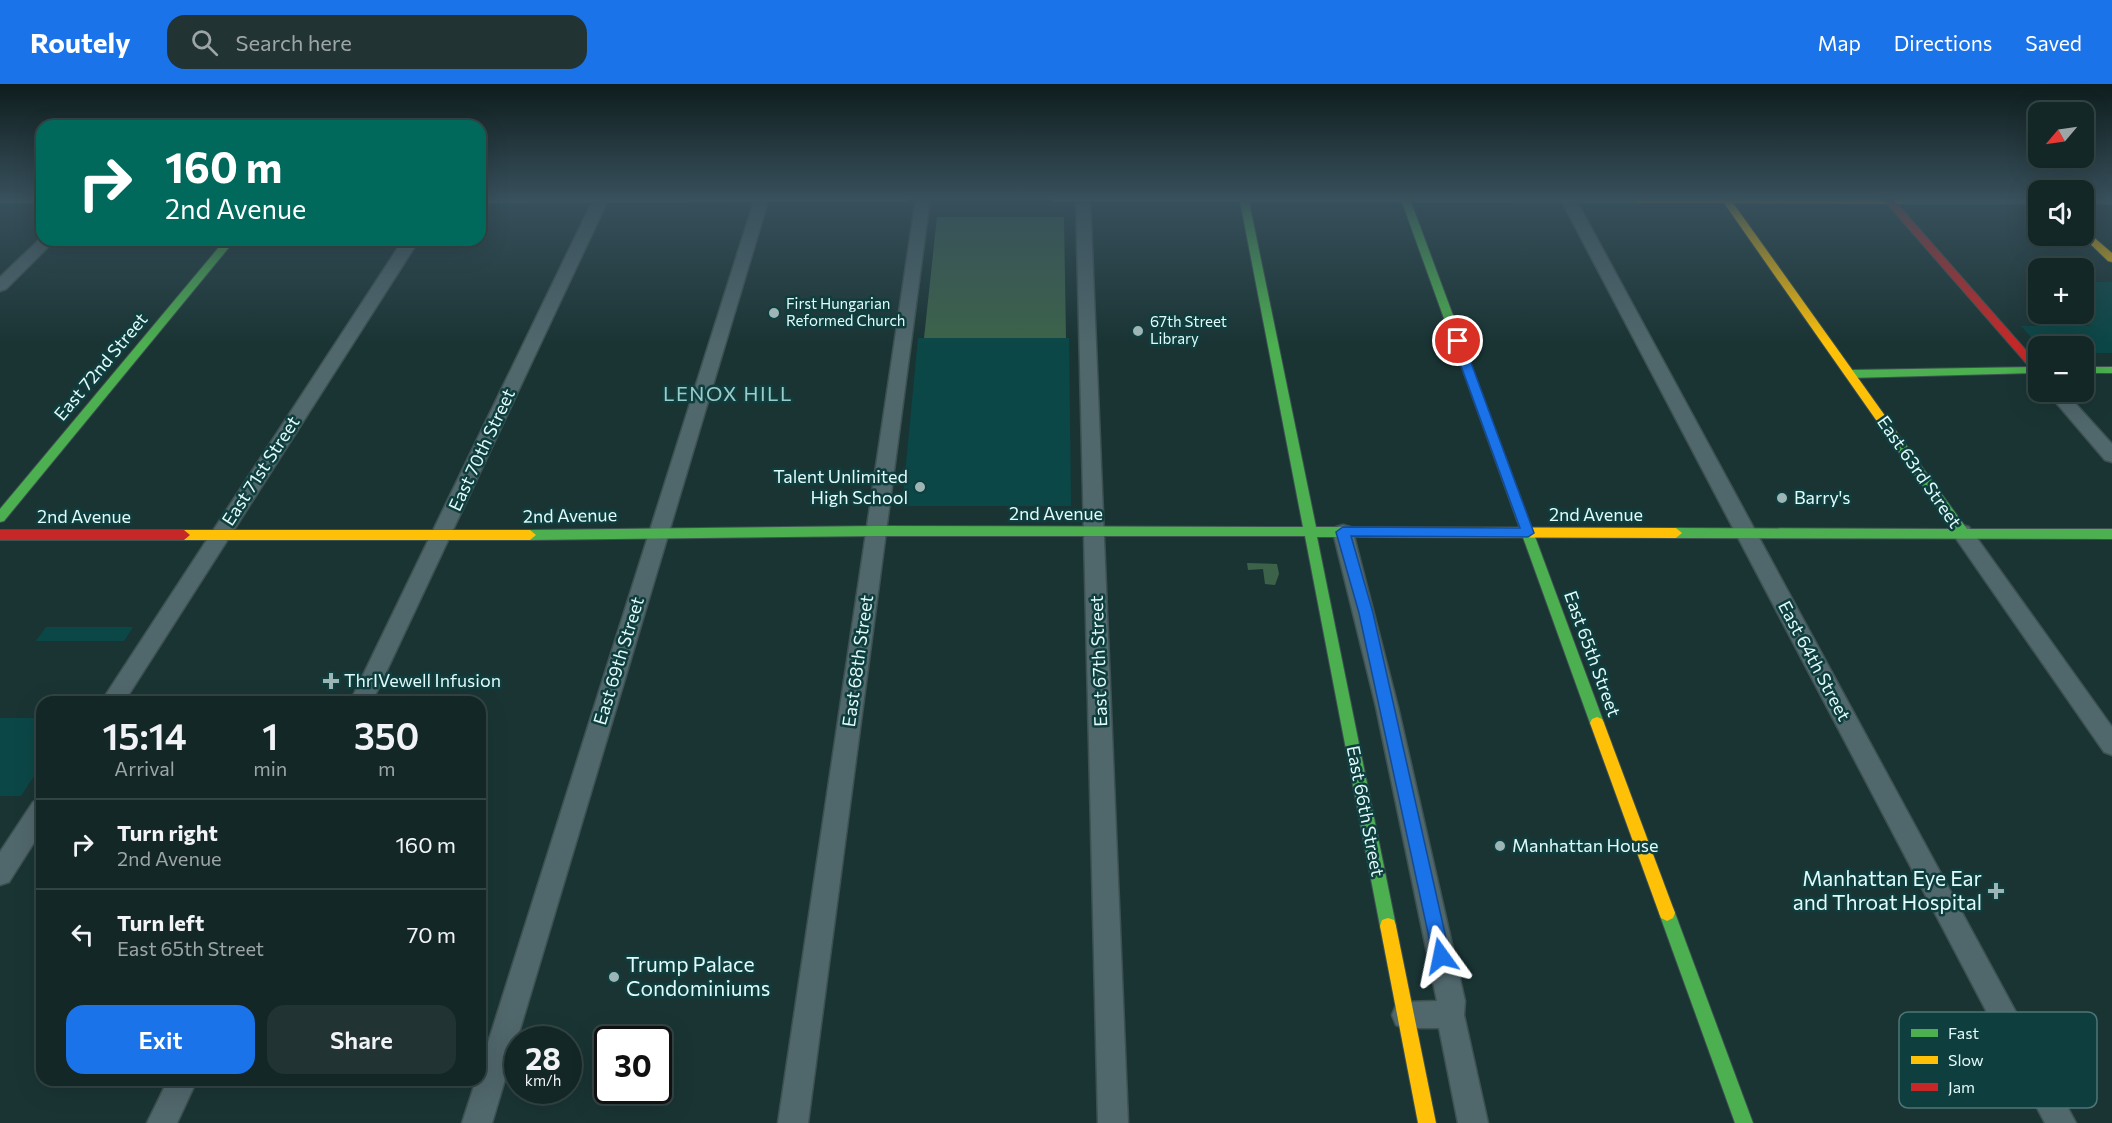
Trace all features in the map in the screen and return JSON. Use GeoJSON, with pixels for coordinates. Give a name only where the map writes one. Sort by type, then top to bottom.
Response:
{"type":"FeatureCollection","features":[{"type":"Feature","properties":{"kind":"main road","name":"East 72nd Street"},"geometry":{"type":"LineString","coordinates":[[0,518],[225,246]]}},
{"type":"Feature","properties":{"kind":"main road","name":"East 66th Street"},"geometry":{"type":"LineString","coordinates":[[1253,246],[1427,1123]]}},
{"type":"Feature","properties":{"kind":"main road","name":"East 65th Street"},"geometry":{"type":"LineString","coordinates":[[1423,246],[1744,1123]]}},
{"type":"Feature","properties":{"kind":"main road","name":"East 63rd Street"},"geometry":{"type":"LineString","coordinates":[[1759,246],[1962,532]]}},
{"type":"Feature","properties":{"kind":"main road"},"geometry":{"type":"LineString","coordinates":[[1929,246],[2028,359]]}},
{"type":"Feature","properties":{"kind":"main road"},"geometry":{"type":"LineString","coordinates":[[2099,246],[2112,259]]}},
{"type":"Feature","properties":{"kind":"main road"},"geometry":{"type":"LineString","coordinates":[[1850,374],[2028,370]]}},
{"type":"Feature","properties":{"kind":"main road"},"geometry":{"type":"LineString","coordinates":[[2094,370],[2112,370]]}},
{"type":"Feature","properties":{"kind":"main road","name":"2nd Avenue"},"geometry":{"type":"LineString","coordinates":[[0,535],[441,535],[876,531],[2112,534]]}},
{"type":"Feature","properties":{"kind":"street"},"geometry":{"type":"LineString","coordinates":[[0,286],[40,246]]}},
{"type":"Feature","properties":{"kind":"street","name":"East 71st Street"},"geometry":{"type":"LineString","coordinates":[[116,696],[407,246]]}},
{"type":"Feature","properties":{"kind":"street","name":"East 70th Street"},"geometry":{"type":"LineString","coordinates":[[364,696],[579,246]]}},
{"type":"Feature","properties":{"kind":"street","name":"East 69th Street"},"geometry":{"type":"LineString","coordinates":[[477,1123],[747,246]]}},
{"type":"Feature","properties":{"kind":"street","name":"East 68th Street"},"geometry":{"type":"LineString","coordinates":[[793,1123],[916,246]]}},
{"type":"Feature","properties":{"kind":"street","name":"East 67th Street"},"geometry":{"type":"LineString","coordinates":[[1085,246],[1113,1123]]}},
{"type":"Feature","properties":{"kind":"street","name":"East 64th Street"},"geometry":{"type":"LineString","coordinates":[[1592,246],[2002,1012]]}},
{"type":"Feature","properties":{"kind":"street"},"geometry":{"type":"LineString","coordinates":[[2065,402],[2112,456]]}},
{"type":"Feature","properties":{"kind":"street"},"geometry":{"type":"LineString","coordinates":[[1343,532],[1364,607],[1451,1001],[1450,1015],[1473,1123]]}},
{"type":"Feature","properties":{"kind":"street","name":"East 63rd Street"},"geometry":{"type":"LineString","coordinates":[[1962,532],[2112,746]]}},
{"type":"Feature","properties":{"kind":"street"},"geometry":{"type":"LineString","coordinates":[[1325,607],[1364,607]]}},
{"type":"Feature","properties":{"kind":"street"},"geometry":{"type":"LineString","coordinates":[[0,874],[36,818]]}},
{"type":"Feature","properties":{"kind":"street"},"geometry":{"type":"LineString","coordinates":[[1406,1015],[1450,1015]]}},
{"type":"Feature","properties":{"kind":"street"},"geometry":{"type":"LineString","coordinates":[[162,1123],[180,1086]]}},
{"type":"Feature","properties":{"kind":"street","name":"East 64th Street"},"geometry":{"type":"LineString","coordinates":[[2053,1108],[2061,1123]]}},
{"type":"Feature","properties":{"kind":"shaded area"},"geometry":{"type":"Polygon","coordinates":[[[2094,282],[2112,282],[2112,353],[2094,353],[2094,336],[2030,336],[2021,326],[2090,326],[2088,324],[2094,324],[2094,282]]]}},
{"type":"Feature","properties":{"kind":"shaded area"},"geometry":{"type":"Polygon","coordinates":[[[918,338],[1069,338],[1071,506],[902,506],[918,338]]]}},
{"type":"Feature","properties":{"kind":"shaded area"},"geometry":{"type":"Polygon","coordinates":[[[46,627],[133,627],[124,641],[36,641],[46,627]]]}},
{"type":"Feature","properties":{"kind":"shaded area"},"geometry":{"type":"Polygon","coordinates":[[[0,718],[36,718],[36,773],[21,796],[0,796],[0,718]]]}},
{"type":"Feature","properties":{"kind":"green space"},"geometry":{"type":"Polygon","coordinates":[[[934,246],[1064,246],[1066,338],[924,338],[934,246]]]}},
{"type":"Feature","properties":{"kind":"green space"},"geometry":{"type":"Polygon","coordinates":[[[1247,563],[1277,564],[1279,574],[1275,585],[1265,584],[1263,569],[1248,570],[1247,563]]]}},
{"type":"Feature","properties":{"kind":"traffic: fast"},"geometry":{"type":"LineString","coordinates":[[0,518],[225,246]]}},
{"type":"Feature","properties":{"kind":"traffic: fast"},"geometry":{"type":"LineString","coordinates":[[1254,246],[1388,926]]}},
{"type":"Feature","properties":{"kind":"traffic: fast"},"geometry":{"type":"LineString","coordinates":[[1423,246],[1597,723]]}},
{"type":"Feature","properties":{"kind":"traffic: fast"},"geometry":{"type":"LineString","coordinates":[[1850,374],[2028,370]]}},
{"type":"Feature","properties":{"kind":"traffic: fast"},"geometry":{"type":"LineString","coordinates":[[2094,370],[2112,370]]}},
{"type":"Feature","properties":{"kind":"traffic: fast"},"geometry":{"type":"LineString","coordinates":[[1899,444],[1962,532]]}},
{"type":"Feature","properties":{"kind":"traffic: fast"},"geometry":{"type":"LineString","coordinates":[[530,535],[876,531],[1350,532]]}},
{"type":"Feature","properties":{"kind":"traffic: fast"},"geometry":{"type":"LineString","coordinates":[[1676,533],[2112,534]]}},
{"type":"Feature","properties":{"kind":"traffic: fast"},"geometry":{"type":"LineString","coordinates":[[1667,913],[1744,1123]]}},
{"type":"Feature","properties":{"kind":"traffic: slow"},"geometry":{"type":"LineString","coordinates":[[1759,246],[1899,444]]}},
{"type":"Feature","properties":{"kind":"traffic: slow"},"geometry":{"type":"LineString","coordinates":[[2099,246],[2112,259]]}},
{"type":"Feature","properties":{"kind":"traffic: slow"},"geometry":{"type":"LineString","coordinates":[[1350,532],[1676,533]]}},
{"type":"Feature","properties":{"kind":"traffic: slow"},"geometry":{"type":"LineString","coordinates":[[184,535],[530,535]]}},
{"type":"Feature","properties":{"kind":"traffic: slow"},"geometry":{"type":"LineString","coordinates":[[1597,723],[1667,913]]}},
{"type":"Feature","properties":{"kind":"traffic: slow"},"geometry":{"type":"LineString","coordinates":[[1388,926],[1427,1123]]}},
{"type":"Feature","properties":{"kind":"traffic: jam"},"geometry":{"type":"LineString","coordinates":[[1930,246],[2028,359]]}},
{"type":"Feature","properties":{"kind":"traffic: jam"},"geometry":{"type":"LineString","coordinates":[[0,535],[184,535]]}},
{"type":"Feature","properties":{"kind":"place","name":"First Hungarian Reformed Church"},"geometry":{"type":"Point","coordinates":[774,313]}},
{"type":"Feature","properties":{"kind":"place","name":"67th Street Library"},"geometry":{"type":"Point","coordinates":[1138,331]}},
{"type":"Feature","properties":{"kind":"place","name":"Talent Unlimited High School"},"geometry":{"type":"Point","coordinates":[920,487]}},
{"type":"Feature","properties":{"kind":"place","name":"Barry's"},"geometry":{"type":"Point","coordinates":[1782,498]}},
{"type":"Feature","properties":{"kind":"place","name":"ThrIVewell Infusion"},"geometry":{"type":"Point","coordinates":[331,681]}},
{"type":"Feature","properties":{"kind":"place","name":"Manhattan House"},"geometry":{"type":"Point","coordinates":[1500,846]}},
{"type":"Feature","properties":{"kind":"place","name":"Manhattan Eye Ear and Throat Hospital"},"geometry":{"type":"Point","coordinates":[1996,891]}},
{"type":"Feature","properties":{"kind":"place","name":"Trump Palace Condominiums"},"geometry":{"type":"Point","coordinates":[614,977]}},
{"type":"Feature","properties":{"kind":"district","name":"LENOX HILL"},"geometry":{"type":"Point","coordinates":[728,394]}},
{"type":"Feature","properties":{"kind":"route"},"geometry":{"type":"LineString","coordinates":[[1441,956],[1366,613],[1343,532],[1528,533],[1458,341]]}}]}
